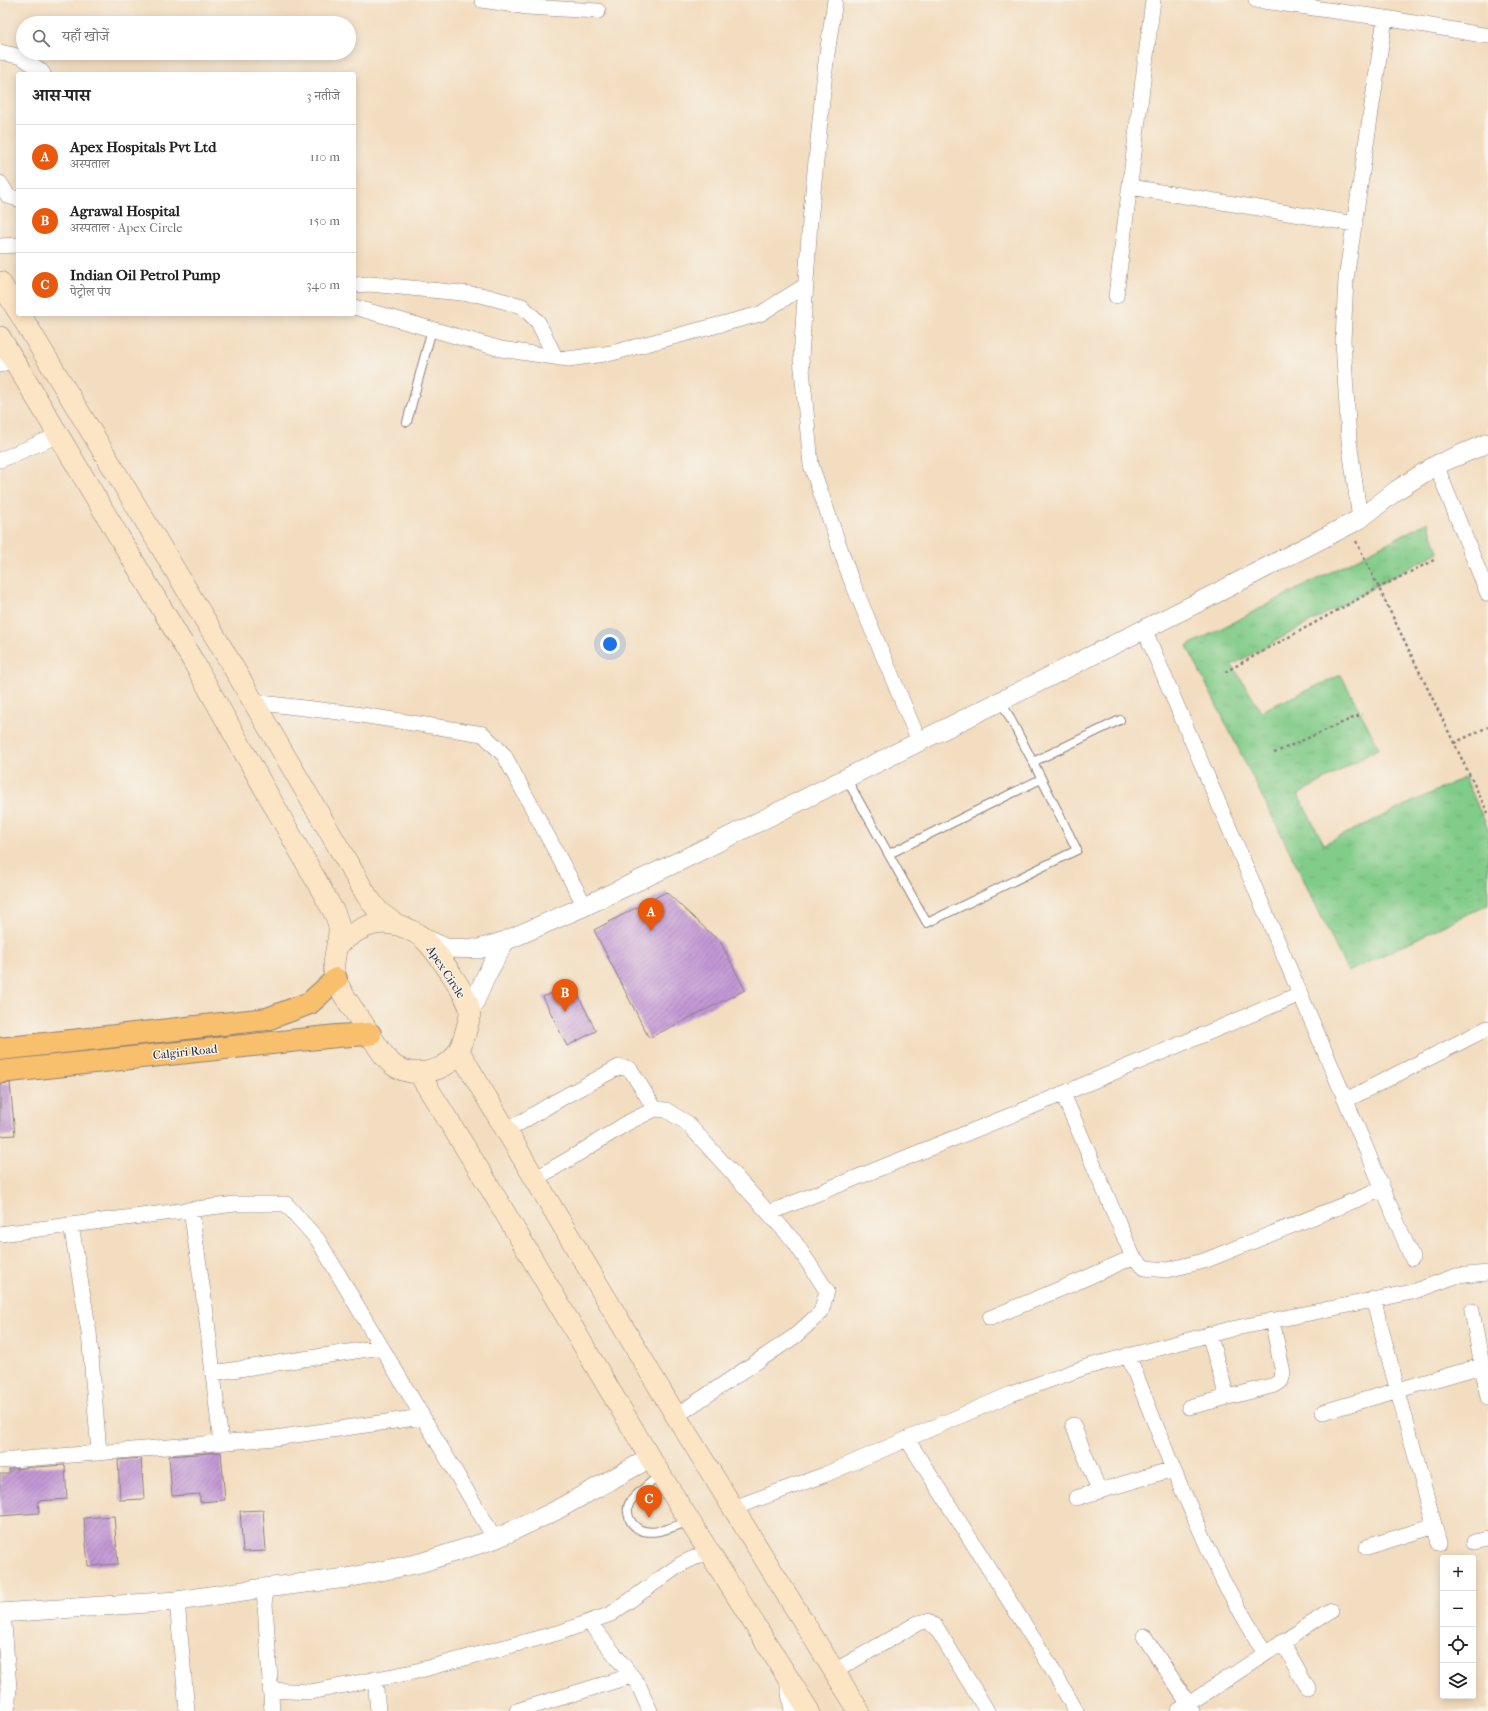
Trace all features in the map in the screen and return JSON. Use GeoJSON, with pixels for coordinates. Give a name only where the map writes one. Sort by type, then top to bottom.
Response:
{"type":"FeatureCollection","features":[{"type":"Feature","properties":{"kind":"main road"},"geometry":{"type":"LineString","coordinates":[[0,282],[16,308]]}},
{"type":"Feature","properties":{"kind":"main road"},"geometry":{"type":"LineString","coordinates":[[21,316],[253,702],[367,896],[379,912],[394,924]]}},
{"type":"Feature","properties":{"kind":"main road"},"geometry":{"type":"LineString","coordinates":[[0,336],[7,362],[59,435],[193,661],[335,914],[340,927],[338,945]]}},
{"type":"Feature","properties":{"kind":"main road","name":"Apex Circle"},"geometry":{"type":"LineString","coordinates":[[369,924],[394,924],[406,928],[423,938],[437,953],[463,994],[470,1012],[459,1051],[446,1064],[430,1072],[412,1072],[395,1066],[379,1049],[344,995],[336,979],[334,962],[338,945],[352,932],[369,924]]}},
{"type":"Feature","properties":{"kind":"main road","name":"Calgiri Road"},"geometry":{"type":"LineString","coordinates":[[0,1049],[267,1019],[310,1003],[336,979]]}},
{"type":"Feature","properties":{"kind":"main road","name":"Calgiri Road"},"geometry":{"type":"LineString","coordinates":[[0,1072],[337,1036],[370,1034]]}},
{"type":"Feature","properties":{"kind":"main road"},"geometry":{"type":"LineString","coordinates":[[459,1051],[676,1416],[859,1711]]}},
{"type":"Feature","properties":{"kind":"main road"},"geometry":{"type":"LineString","coordinates":[[418,1072],[486,1181],[655,1466],[809,1711]]}},
{"type":"Feature","properties":{"kind":"street"},"geometry":{"type":"LineString","coordinates":[[482,0],[527,7],[598,11]]}},
{"type":"Feature","properties":{"kind":"street"},"geometry":{"type":"LineString","coordinates":[[835,0],[810,221],[801,358],[811,465],[850,577],[919,741]]}},
{"type":"Feature","properties":{"kind":"street"},"geometry":{"type":"LineString","coordinates":[[1116,296],[1153,0]]}},
{"type":"Feature","properties":{"kind":"street"},"geometry":{"type":"LineString","coordinates":[[1256,0],[1385,18],[1488,36]]}},
{"type":"Feature","properties":{"kind":"street"},"geometry":{"type":"LineString","coordinates":[[1354,522],[1343,340],[1346,279],[1385,18]]}},
{"type":"Feature","properties":{"kind":"street"},"geometry":{"type":"LineString","coordinates":[[0,52],[16,56]]}},
{"type":"Feature","properties":{"kind":"street"},"geometry":{"type":"LineString","coordinates":[[26,60],[42,72]]}},
{"type":"Feature","properties":{"kind":"street"},"geometry":{"type":"LineString","coordinates":[[0,183],[8,196],[16,198]]}},
{"type":"Feature","properties":{"kind":"street"},"geometry":{"type":"LineString","coordinates":[[1130,187],[1355,224]]}},
{"type":"Feature","properties":{"kind":"street"},"geometry":{"type":"LineString","coordinates":[[0,246],[16,245]]}},
{"type":"Feature","properties":{"kind":"street"},"geometry":{"type":"LineString","coordinates":[[356,285],[370,284],[480,295],[522,306],[538,322],[555,357]]}},
{"type":"Feature","properties":{"kind":"street"},"geometry":{"type":"LineString","coordinates":[[356,308],[501,349],[568,359],[612,353],[760,314],[806,285]]}},
{"type":"Feature","properties":{"kind":"street"},"geometry":{"type":"LineString","coordinates":[[0,460],[59,435]]}},
{"type":"Feature","properties":{"kind":"street"},"geometry":{"type":"LineString","coordinates":[[423,938],[446,948],[479,949],[505,941],[585,906],[686,858],[1144,629],[1354,522],[1397,490],[1436,465],[1488,442]]}},
{"type":"Feature","properties":{"kind":"street"},"geometry":{"type":"LineString","coordinates":[[1436,465],[1488,594]]}},
{"type":"Feature","properties":{"kind":"street"},"geometry":{"type":"LineString","coordinates":[[1144,629],[1346,1100],[1412,1258]]}},
{"type":"Feature","properties":{"kind":"street"},"geometry":{"type":"LineString","coordinates":[[253,702],[355,714],[483,734],[504,755],[585,906]]}},
{"type":"Feature","properties":{"kind":"street"},"geometry":{"type":"LineString","coordinates":[[470,1012],[487,974],[505,941]]}},
{"type":"Feature","properties":{"kind":"street"},"geometry":{"type":"LineString","coordinates":[[769,1213],[1063,1094],[1300,994]]}},
{"type":"Feature","properties":{"kind":"street"},"geometry":{"type":"LineString","coordinates":[[1346,1100],[1488,1028]]}},
{"type":"Feature","properties":{"kind":"street"},"geometry":{"type":"LineString","coordinates":[[506,1131],[560,1099],[619,1067],[630,1069],[655,1109]]}},
{"type":"Feature","properties":{"kind":"street"},"geometry":{"type":"LineString","coordinates":[[1063,1094],[1133,1256],[1145,1268],[1166,1270],[1204,1261],[1383,1190]]}},
{"type":"Feature","properties":{"kind":"street"},"geometry":{"type":"LineString","coordinates":[[535,1179],[576,1156],[627,1123],[655,1109],[666,1110],[687,1123],[794,1241],[827,1291],[821,1312],[795,1336],[676,1416]]}},
{"type":"Feature","properties":{"kind":"street"},"geometry":{"type":"LineString","coordinates":[[0,1234],[235,1204],[286,1204],[318,1240],[495,1539]]}},
{"type":"Feature","properties":{"kind":"street"},"geometry":{"type":"LineString","coordinates":[[191,1210],[206,1313],[220,1442]]}},
{"type":"Feature","properties":{"kind":"street"},"geometry":{"type":"LineString","coordinates":[[71,1225],[89,1332],[99,1452]]}},
{"type":"Feature","properties":{"kind":"street"},"geometry":{"type":"LineString","coordinates":[[990,1318],[1077,1282],[1133,1256]]}},
{"type":"Feature","properties":{"kind":"street"},"geometry":{"type":"LineString","coordinates":[[732,1508],[824,1475],[1011,1394],[1086,1367],[1209,1334],[1412,1292],[1456,1276],[1488,1273]]}},
{"type":"Feature","properties":{"kind":"street"},"geometry":{"type":"LineString","coordinates":[[1373,1299],[1439,1543]]}},
{"type":"Feature","properties":{"kind":"street"},"geometry":{"type":"LineString","coordinates":[[1472,1311],[1488,1398]]}},
{"type":"Feature","properties":{"kind":"street"},"geometry":{"type":"LineString","coordinates":[[1189,1407],[1274,1385],[1281,1381],[1283,1373],[1272,1320]]}},
{"type":"Feature","properties":{"kind":"street"},"geometry":{"type":"LineString","coordinates":[[1209,1334],[1227,1397]]}},
{"type":"Feature","properties":{"kind":"street"},"geometry":{"type":"LineString","coordinates":[[213,1373],[381,1347]]}},
{"type":"Feature","properties":{"kind":"street"},"geometry":{"type":"LineString","coordinates":[[1128,1355],[1173,1469],[1222,1579],[1265,1654]]}},
{"type":"Feature","properties":{"kind":"street"},"geometry":{"type":"LineString","coordinates":[[1324,1412],[1481,1366]]}},
{"type":"Feature","properties":{"kind":"street"},"geometry":{"type":"LineString","coordinates":[[0,1461],[275,1438],[422,1416]]}},
{"type":"Feature","properties":{"kind":"street"},"geometry":{"type":"LineString","coordinates":[[1073,1425],[1099,1491]]}},
{"type":"Feature","properties":{"kind":"street"},"geometry":{"type":"LineString","coordinates":[[907,1439],[1048,1662],[1076,1711]]}},
{"type":"Feature","properties":{"kind":"street"},"geometry":{"type":"LineString","coordinates":[[7,1711],[10,1688],[1,1613],[177,1601],[264,1588],[347,1578],[420,1563],[495,1539],[655,1466]]}},
{"type":"Feature","properties":{"kind":"street"},"geometry":{"type":"LineString","coordinates":[[1076,1498],[1173,1469]]}},
{"type":"Feature","properties":{"kind":"street"},"geometry":{"type":"LineString","coordinates":[[1367,1547],[1434,1526]]}},
{"type":"Feature","properties":{"kind":"street"},"geometry":{"type":"LineString","coordinates":[[270,1690],[310,1692],[413,1672],[539,1638],[611,1614],[681,1564],[709,1551]]}},
{"type":"Feature","properties":{"kind":"street"},"geometry":{"type":"LineString","coordinates":[[264,1588],[272,1711]]}},
{"type":"Feature","properties":{"kind":"street"},"geometry":{"type":"LineString","coordinates":[[177,1601],[187,1711]]}},
{"type":"Feature","properties":{"kind":"street"},"geometry":{"type":"LineString","coordinates":[[1144,1636],[1187,1709],[1282,1642],[1332,1610]]}},
{"type":"Feature","properties":{"kind":"street"},"geometry":{"type":"LineString","coordinates":[[835,1671],[918,1624],[927,1621],[936,1627],[987,1711]]}},
{"type":"Feature","properties":{"kind":"street"},"geometry":{"type":"LineString","coordinates":[[589,1622],[638,1684],[650,1711]]}},
{"type":"Feature","properties":{"kind":"street"},"geometry":{"type":"LineString","coordinates":[[1282,1642],[1308,1688]]}},
{"type":"Feature","properties":{"kind":"street"},"geometry":{"type":"LineString","coordinates":[[786,1673],[792,1711]]}},
{"type":"Feature","properties":{"kind":"street"},"geometry":{"type":"LineString","coordinates":[[517,1711],[631,1676]]}},
{"type":"Feature","properties":{"kind":"street"},"geometry":{"type":"LineString","coordinates":[[375,1679],[378,1711]]}},
{"type":"Feature","properties":{"kind":"lane"},"geometry":{"type":"LineString","coordinates":[[408,422],[432,329]]}},
{"type":"Feature","properties":{"kind":"lane"},"geometry":{"type":"LineString","coordinates":[[846,778],[927,923],[1077,850],[1034,762],[1000,701]]}},
{"type":"Feature","properties":{"kind":"lane"},"geometry":{"type":"LineString","coordinates":[[1034,762],[1120,720]]}},
{"type":"Feature","properties":{"kind":"lane"},"geometry":{"type":"LineString","coordinates":[[889,854],[1041,779]]}},
{"type":"Feature","properties":{"kind":"lane"},"geometry":{"type":"LineString","coordinates":[[655,1466],[629,1503],[627,1514],[633,1525],[643,1531],[661,1532],[690,1520]]}},
{"type":"Feature","properties":{"kind":"path"},"geometry":{"type":"LineString","coordinates":[[1354,522],[1378,588],[1488,813]]}},
{"type":"Feature","properties":{"kind":"path"},"geometry":{"type":"LineString","coordinates":[[1225,672],[1378,588],[1434,560]]}},
{"type":"Feature","properties":{"kind":"path"},"geometry":{"type":"LineString","coordinates":[[1274,752],[1362,714]]}},
{"type":"Feature","properties":{"kind":"path"},"geometry":{"type":"LineString","coordinates":[[1454,743],[1488,727]]}},
{"type":"Feature","properties":{"kind":"green space"},"geometry":{"type":"Polygon","coordinates":[[[1428,522],[1438,552],[1232,665],[1261,711],[1341,675],[1379,748],[1298,795],[1324,844],[1465,777],[1488,829],[1488,904],[1348,972],[1187,646],[1428,522]]]}},
{"type":"Feature","properties":{"kind":"building"},"geometry":{"type":"Polygon","coordinates":[[[666,892],[721,943],[745,990],[649,1038],[594,930],[666,892]]]}},
{"type":"Feature","properties":{"kind":"building"},"geometry":{"type":"Polygon","coordinates":[[[572,983],[596,1031],[567,1046],[543,997],[572,983]]]}},
{"type":"Feature","properties":{"kind":"building"},"geometry":{"type":"Polygon","coordinates":[[[10,1083],[15,1135],[0,1136],[0,1084],[10,1083]]]}},
{"type":"Feature","properties":{"kind":"building"},"geometry":{"type":"Polygon","coordinates":[[[221,1452],[225,1500],[200,1502],[200,1494],[172,1496],[169,1456],[221,1452]]]}},
{"type":"Feature","properties":{"kind":"building"},"geometry":{"type":"Polygon","coordinates":[[[141,1458],[144,1499],[120,1500],[118,1460],[141,1458]]]}},
{"type":"Feature","properties":{"kind":"building"},"geometry":{"type":"Polygon","coordinates":[[[65,1465],[67,1499],[38,1501],[39,1513],[0,1516],[0,1474],[9,1474],[9,1469],[65,1465]]]}},
{"type":"Feature","properties":{"kind":"building"},"geometry":{"type":"Polygon","coordinates":[[[263,1510],[266,1551],[243,1552],[240,1511],[263,1510]]]}},
{"type":"Feature","properties":{"kind":"building"},"geometry":{"type":"Polygon","coordinates":[[[114,1516],[118,1564],[88,1566],[84,1518],[114,1516]]]}},
{"type":"Feature","properties":{"kind":"place","name":"Apex Hospitals Pvt Ltd"},"geometry":{"type":"Point","coordinates":[651,931]}},
{"type":"Feature","properties":{"kind":"place","name":"Agrawal Hospital"},"geometry":{"type":"Point","coordinates":[565,1012]}},
{"type":"Feature","properties":{"kind":"place","name":"Indian Oil Petrol Pump"},"geometry":{"type":"Point","coordinates":[649,1518]}}]}
